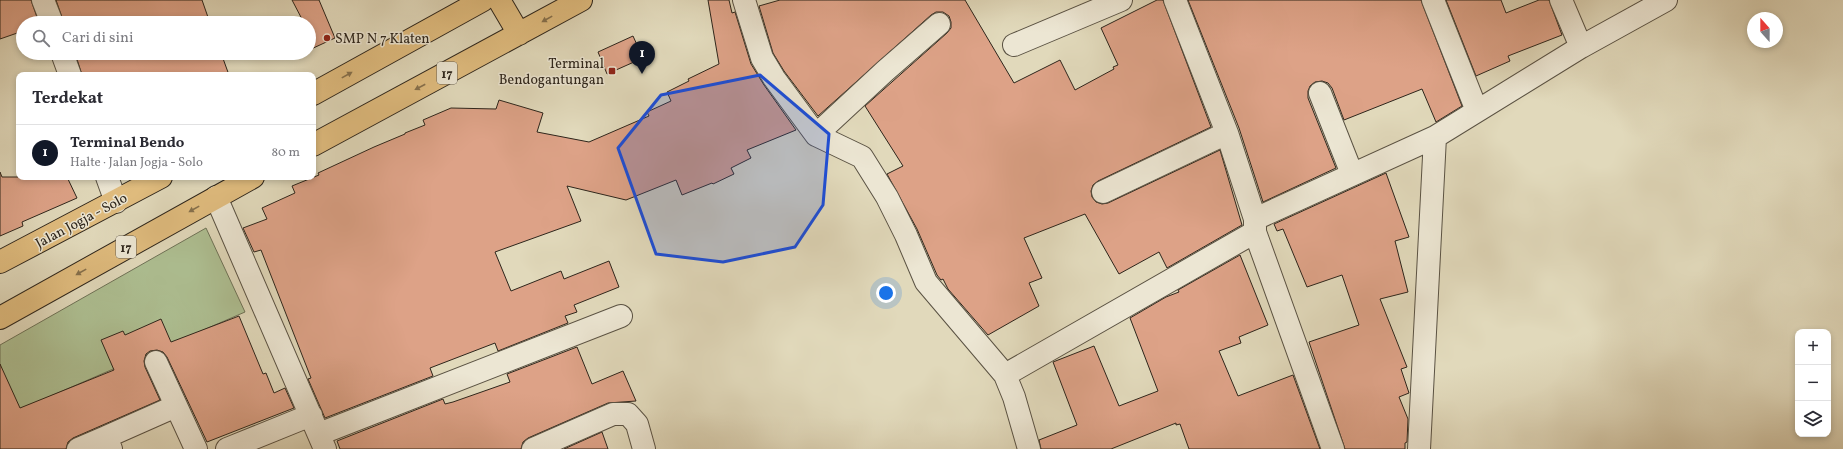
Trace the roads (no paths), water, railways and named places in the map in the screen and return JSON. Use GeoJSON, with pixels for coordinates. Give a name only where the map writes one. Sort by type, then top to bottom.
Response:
{"type":"FeatureCollection","features":[{"type":"Feature","properties":{"kind":"highway"},"geometry":{"type":"LineString","coordinates":[[316,92],[483,0]]}},
{"type":"Feature","properties":{"kind":"highway"},"geometry":{"type":"LineString","coordinates":[[500,0],[519,34]]}},
{"type":"Feature","properties":{"kind":"highway","name":"17"},"geometry":{"type":"LineString","coordinates":[[316,143],[581,0]]}},
{"type":"Feature","properties":{"kind":"highway","name":"Jalan Jogja - Solo"},"geometry":{"type":"LineString","coordinates":[[0,262],[156,180]]}},
{"type":"Feature","properties":{"kind":"highway","name":"17"},"geometry":{"type":"LineString","coordinates":[[0,318],[247,180]]}},
{"type":"Feature","properties":{"kind":"street"},"geometry":{"type":"LineString","coordinates":[[43,0],[49,16]]}},
{"type":"Feature","properties":{"kind":"street"},"geometry":{"type":"LineString","coordinates":[[744,0],[762,58],[774,78],[816,135],[862,157],[887,197],[906,235],[926,282],[1005,375],[1014,397],[1029,449]]}},
{"type":"Feature","properties":{"kind":"street"},"geometry":{"type":"LineString","coordinates":[[1014,44],[1121,0]]}},
{"type":"Feature","properties":{"kind":"street"},"geometry":{"type":"LineString","coordinates":[[1175,0],[1227,133],[1255,225],[1333,449]]}},
{"type":"Feature","properties":{"kind":"street"},"geometry":{"type":"LineString","coordinates":[[1433,0],[1477,111]]}},
{"type":"Feature","properties":{"kind":"street"},"geometry":{"type":"LineString","coordinates":[[1561,0],[1581,47]]}},
{"type":"Feature","properties":{"kind":"street"},"geometry":{"type":"LineString","coordinates":[[1005,375],[1255,225],[1352,174],[1434,137],[1581,47],[1666,0]]}},
{"type":"Feature","properties":{"kind":"street"},"geometry":{"type":"LineString","coordinates":[[816,135],[885,71],[939,24]]}},
{"type":"Feature","properties":{"kind":"street"},"geometry":{"type":"LineString","coordinates":[[65,60],[69,72]]}},
{"type":"Feature","properties":{"kind":"street"},"geometry":{"type":"LineString","coordinates":[[1320,93],[1352,174]]}},
{"type":"Feature","properties":{"kind":"street"},"geometry":{"type":"LineString","coordinates":[[1103,192],[1227,133]]}},
{"type":"Feature","properties":{"kind":"street"},"geometry":{"type":"LineString","coordinates":[[1419,449],[1434,137]]}},
{"type":"Feature","properties":{"kind":"street"},"geometry":{"type":"LineString","coordinates":[[108,180],[116,202]]}},
{"type":"Feature","properties":{"kind":"street"},"geometry":{"type":"LineString","coordinates":[[216,197],[318,432]]}},
{"type":"Feature","properties":{"kind":"street"},"geometry":{"type":"LineString","coordinates":[[227,449],[318,432],[621,316]]}},
{"type":"Feature","properties":{"kind":"street"},"geometry":{"type":"LineString","coordinates":[[156,362],[196,449]]}},
{"type":"Feature","properties":{"kind":"street"},"geometry":{"type":"LineString","coordinates":[[78,449],[108,443],[176,406]]}},
{"type":"Feature","properties":{"kind":"street"},"geometry":{"type":"LineString","coordinates":[[533,449],[613,414],[628,414],[637,424],[644,449]]}},
{"type":"Feature","properties":{"kind":"place","name":"SMP N 7 Klaten"},"geometry":{"type":"Point","coordinates":[327,38]}},
{"type":"Feature","properties":{"kind":"place","name":"Terminal Bendogantungan"},"geometry":{"type":"Point","coordinates":[612,71]}},
{"type":"Feature","properties":{"kind":"place","name":"Terminal Bendo"},"geometry":{"type":"Point","coordinates":[642,74]}}]}
